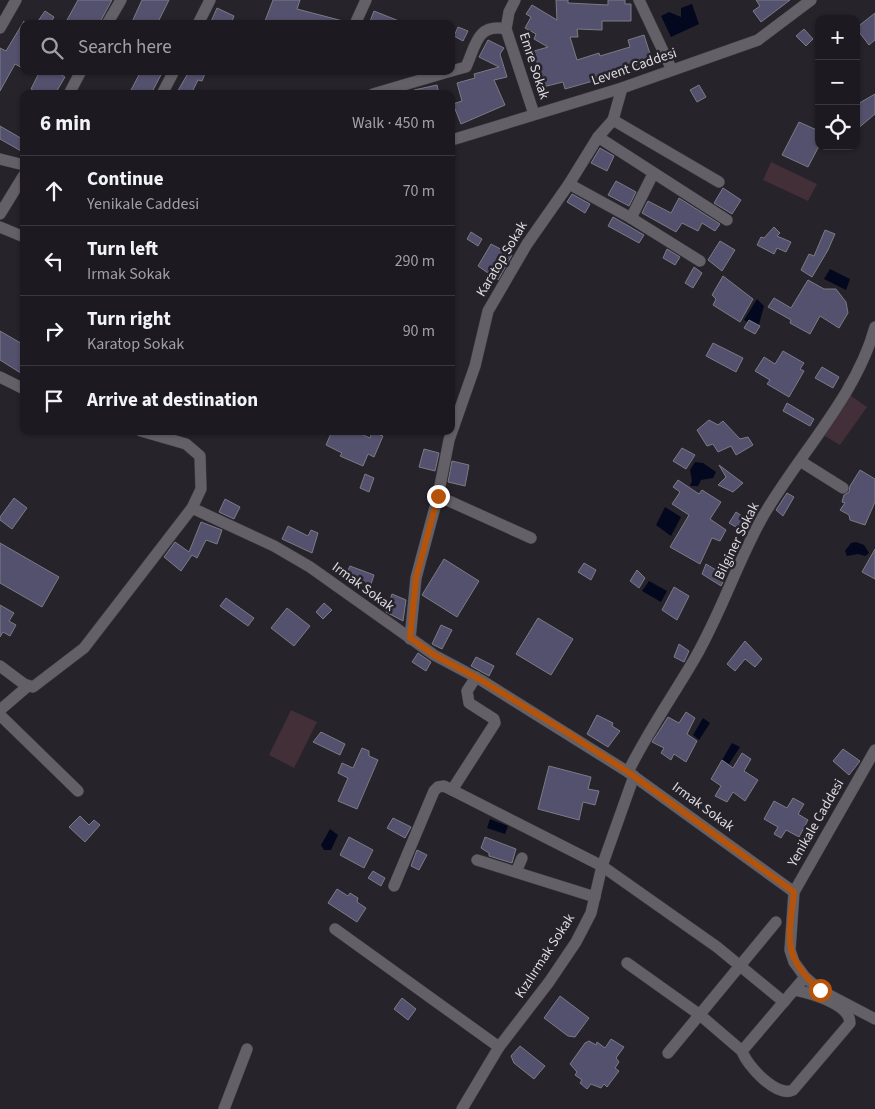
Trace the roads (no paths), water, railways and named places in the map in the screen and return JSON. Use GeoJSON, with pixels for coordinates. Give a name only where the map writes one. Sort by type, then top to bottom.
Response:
{"type":"FeatureCollection","features":[{"type":"Feature","properties":{"kind":"street"},"geometry":{"type":"LineString","coordinates":[[0,28],[16,0]]}},
{"type":"Feature","properties":{"kind":"street"},"geometry":{"type":"LineString","coordinates":[[109,20],[121,0]]}},
{"type":"Feature","properties":{"kind":"street"},"geometry":{"type":"LineString","coordinates":[[200,20],[210,0]]}},
{"type":"Feature","properties":{"kind":"street"},"geometry":{"type":"LineString","coordinates":[[357,20],[366,0]]}},
{"type":"Feature","properties":{"kind":"street","name":"Emre Sokak"},"geometry":{"type":"LineString","coordinates":[[515,0],[509,12],[506,29],[534,114]]}},
{"type":"Feature","properties":{"kind":"street"},"geometry":{"type":"LineString","coordinates":[[639,0],[672,70]]}},
{"type":"Feature","properties":{"kind":"street","name":"Levent Caddesi"},"geometry":{"type":"LineString","coordinates":[[455,139],[622,88],[758,40],[811,0]]}},
{"type":"Feature","properties":{"kind":"street"},"geometry":{"type":"LineString","coordinates":[[455,70],[466,67],[481,34],[486,29],[494,26],[506,29]]}},
{"type":"Feature","properties":{"kind":"street"},"geometry":{"type":"LineString","coordinates":[[71,90],[79,75]]}},
{"type":"Feature","properties":{"kind":"street"},"geometry":{"type":"LineString","coordinates":[[164,90],[172,75]]}},
{"type":"Feature","properties":{"kind":"street"},"geometry":{"type":"LineString","coordinates":[[387,90],[437,75]]}},
{"type":"Feature","properties":{"kind":"street","name":"Karatop Sokak"},"geometry":{"type":"LineString","coordinates":[[455,423],[475,366],[488,311],[523,251],[569,184],[598,137],[613,120],[622,88]]}},
{"type":"Feature","properties":{"kind":"street"},"geometry":{"type":"LineString","coordinates":[[613,120],[719,182]]}},
{"type":"Feature","properties":{"kind":"street"},"geometry":{"type":"LineString","coordinates":[[598,137],[727,220]]}},
{"type":"Feature","properties":{"kind":"street"},"geometry":{"type":"LineString","coordinates":[[0,159],[20,164]]}},
{"type":"Feature","properties":{"kind":"street"},"geometry":{"type":"LineString","coordinates":[[631,218],[654,174]]}},
{"type":"Feature","properties":{"kind":"street"},"geometry":{"type":"LineString","coordinates":[[0,214],[20,182]]}},
{"type":"Feature","properties":{"kind":"street"},"geometry":{"type":"LineString","coordinates":[[569,184],[631,218],[700,261]]}},
{"type":"Feature","properties":{"kind":"street"},"geometry":{"type":"LineString","coordinates":[[0,227],[20,235]]}},
{"type":"Feature","properties":{"kind":"street","name":"Bilginer Sokak"},"geometry":{"type":"LineString","coordinates":[[631,774],[652,726],[707,636],[763,517],[857,372],[875,327]]}},
{"type":"Feature","properties":{"kind":"street"},"geometry":{"type":"LineString","coordinates":[[0,377],[20,387]]}},
{"type":"Feature","properties":{"kind":"street"},"geometry":{"type":"LineString","coordinates":[[0,666],[28,686],[34,687],[84,648],[192,508],[201,489],[200,456],[186,444],[156,435]]}},
{"type":"Feature","properties":{"kind":"street","name":"Karatop Sokak"},"geometry":{"type":"LineString","coordinates":[[410,638],[416,578],[438,496],[451,435]]}},
{"type":"Feature","properties":{"kind":"street"},"geometry":{"type":"LineString","coordinates":[[800,461],[843,488]]}},
{"type":"Feature","properties":{"kind":"street"},"geometry":{"type":"LineString","coordinates":[[438,496],[531,538]]}},
{"type":"Feature","properties":{"kind":"street","name":"Irmak Sokak"},"geometry":{"type":"LineString","coordinates":[[192,508],[288,554],[434,655],[476,677],[631,774],[794,892]]}},
{"type":"Feature","properties":{"kind":"street"},"geometry":{"type":"LineString","coordinates":[[452,790],[495,723],[494,719],[469,703],[467,692],[476,677]]}},
{"type":"Feature","properties":{"kind":"street"},"geometry":{"type":"LineString","coordinates":[[0,710],[28,686]]}},
{"type":"Feature","properties":{"kind":"street"},"geometry":{"type":"LineString","coordinates":[[0,715],[78,791]]}},
{"type":"Feature","properties":{"kind":"street","name":"Yenikale Caddesi"},"geometry":{"type":"LineString","coordinates":[[875,750],[794,892],[790,950],[794,962],[805,977],[820,990],[875,1019]]}},
{"type":"Feature","properties":{"kind":"street","name":"Kızılırmak Sokak"},"geometry":{"type":"LineString","coordinates":[[462,1109],[499,1047],[549,982],[576,942],[591,913],[602,866],[631,774]]}},
{"type":"Feature","properties":{"kind":"street"},"geometry":{"type":"LineString","coordinates":[[394,886],[434,791],[438,787],[444,786],[602,866],[717,947],[784,1002]]}},
{"type":"Feature","properties":{"kind":"street"},"geometry":{"type":"LineString","coordinates":[[516,872],[522,858]]}},
{"type":"Feature","properties":{"kind":"street"},"geometry":{"type":"LineString","coordinates":[[477,860],[595,898]]}},
{"type":"Feature","properties":{"kind":"street"},"geometry":{"type":"LineString","coordinates":[[668,1053],[776,922]]}},
{"type":"Feature","properties":{"kind":"street"},"geometry":{"type":"LineString","coordinates":[[335,929],[499,1047]]}},
{"type":"Feature","properties":{"kind":"street"},"geometry":{"type":"LineString","coordinates":[[627,963],[700,1015],[742,1051],[749,1065],[777,1090],[790,1092],[849,1027],[850,1020],[846,1012],[818,995],[795,990]]}},
{"type":"Feature","properties":{"kind":"street"},"geometry":{"type":"LineString","coordinates":[[742,1051],[805,977]]}},
{"type":"Feature","properties":{"kind":"street"},"geometry":{"type":"LineString","coordinates":[[224,1109],[247,1049]]}},
{"type":"Feature","properties":{"kind":"water"},"geometry":{"type":"Polygon","coordinates":[[[692,4],[699,24],[671,37],[661,16],[669,12],[681,17],[681,8],[692,4]]]}},
{"type":"Feature","properties":{"kind":"water"},"geometry":{"type":"Polygon","coordinates":[[[830,269],[850,279],[846,290],[824,279],[830,269]]]}},
{"type":"Feature","properties":{"kind":"water"},"geometry":{"type":"Polygon","coordinates":[[[757,299],[764,306],[758,328],[744,320],[757,299]]]}},
{"type":"Feature","properties":{"kind":"water"},"geometry":{"type":"Polygon","coordinates":[[[695,462],[703,463],[716,472],[713,478],[701,480],[698,486],[690,486],[692,481],[690,470],[695,462]]]}},
{"type":"Feature","properties":{"kind":"water"},"geometry":{"type":"Polygon","coordinates":[[[665,507],[681,517],[671,536],[656,525],[665,507]]]}},
{"type":"Feature","properties":{"kind":"water"},"geometry":{"type":"Polygon","coordinates":[[[856,542],[864,545],[869,553],[865,556],[858,554],[847,556],[845,551],[851,543],[856,542]]]}},
{"type":"Feature","properties":{"kind":"water"},"geometry":{"type":"Polygon","coordinates":[[[649,581],[667,591],[661,602],[642,591],[649,581]]]}},
{"type":"Feature","properties":{"kind":"water"},"geometry":{"type":"Polygon","coordinates":[[[703,718],[710,723],[699,740],[693,735],[703,718]]]}},
{"type":"Feature","properties":{"kind":"water"},"geometry":{"type":"Polygon","coordinates":[[[732,743],[740,747],[729,764],[722,760],[732,743]]]}},
{"type":"Feature","properties":{"kind":"water"},"geometry":{"type":"Polygon","coordinates":[[[490,819],[508,826],[505,834],[487,828],[490,819]]]}},
{"type":"Feature","properties":{"kind":"water"},"geometry":{"type":"Polygon","coordinates":[[[330,829],[338,835],[331,850],[324,850],[321,845],[330,829]]]}}]}
